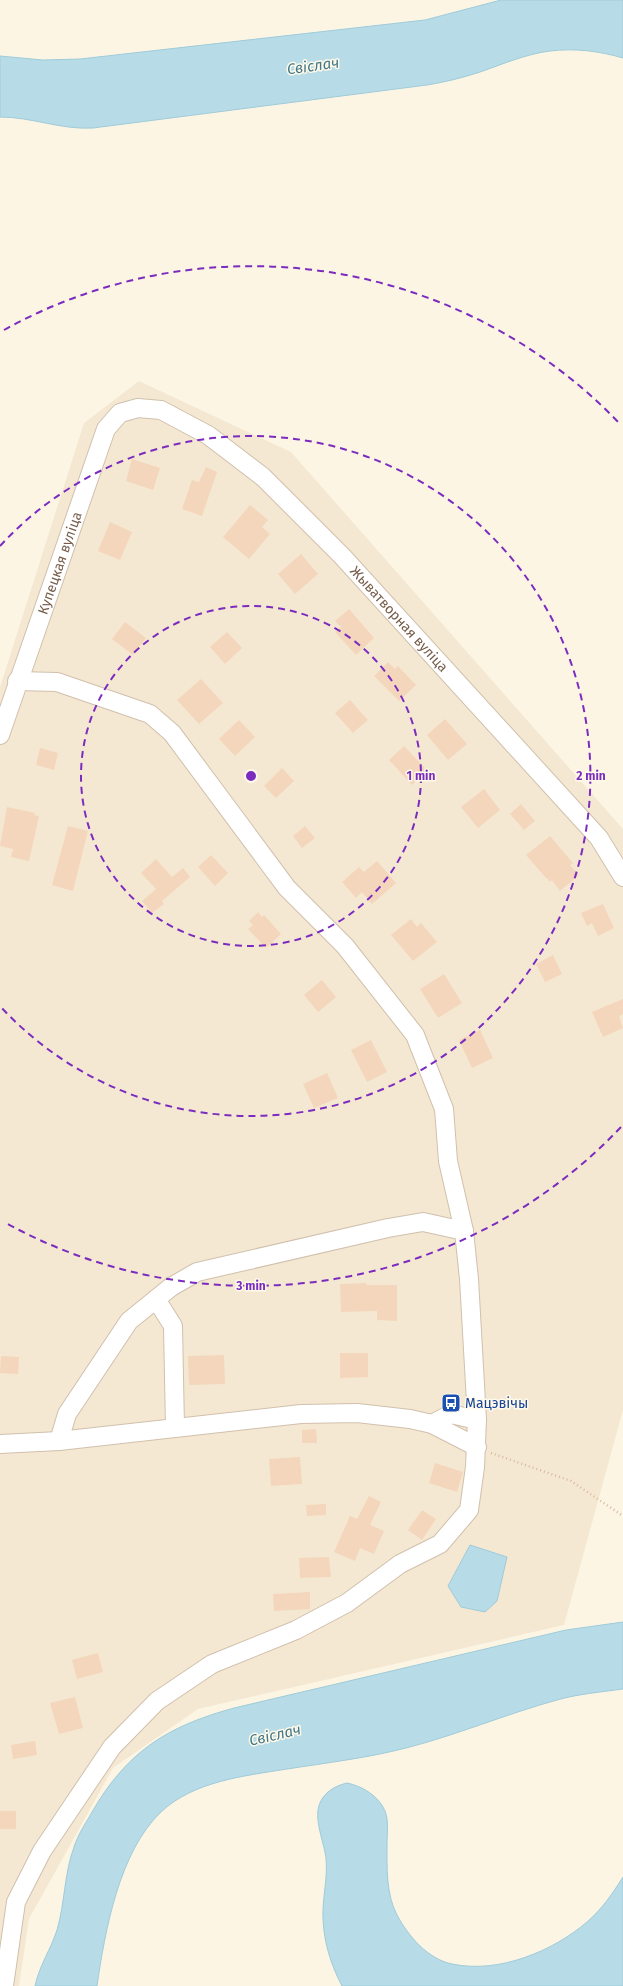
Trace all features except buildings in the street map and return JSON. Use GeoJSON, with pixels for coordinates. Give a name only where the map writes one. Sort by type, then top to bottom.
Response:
{"type":"FeatureCollection","features":[{"type":"Feature","properties":{"kind":"street","name":"Купецкая вуліца"},"geometry":{"type":"LineString","coordinates":[[0,735],[17,682],[106,429],[120,413],[138,408]]}},
{"type":"Feature","properties":{"kind":"street","name":"Жыватворная вуліца"},"geometry":{"type":"LineString","coordinates":[[138,408],[161,410],[208,435],[262,477],[342,556],[599,838],[623,877]]}},
{"type":"Feature","properties":{"kind":"street"},"geometry":{"type":"LineString","coordinates":[[4,1986],[16,1902],[42,1851],[112,1748],[157,1701],[212,1664],[296,1630],[347,1602],[400,1564],[440,1544],[468,1510],[477,1448],[477,1420],[469,1278],[464,1230],[448,1161],[444,1109],[415,1035],[345,946],[287,888],[172,733],[150,714],[57,682],[17,682]]}},
{"type":"Feature","properties":{"kind":"street"},"geometry":{"type":"LineString","coordinates":[[59,1441],[67,1414],[129,1321],[171,1287],[197,1272],[388,1228],[423,1222],[464,1230]]}},
{"type":"Feature","properties":{"kind":"street"},"geometry":{"type":"LineString","coordinates":[[156,1299],[173,1326],[175,1428]]}},
{"type":"Feature","properties":{"kind":"street"},"geometry":{"type":"LineString","coordinates":[[0,1444],[59,1441],[301,1414],[357,1413],[410,1419],[432,1424],[477,1448]]}},
{"type":"Feature","properties":{"kind":"street"},"geometry":{"type":"LineString","coordinates":[[432,1424],[451,1414],[477,1420]]}},
{"type":"Feature","properties":{"kind":"path"},"geometry":{"type":"LineString","coordinates":[[477,1448],[571,1481],[623,1516]]}},
{"type":"Feature","properties":{"kind":"shaded area"},"geometry":{"type":"Polygon","coordinates":[[[139,381],[291,452],[623,829],[623,1410],[564,1625],[198,1709],[113,1768],[29,1919],[19,1986],[0,1986],[0,687],[84,423],[139,381]]]}},
{"type":"Feature","properties":{"kind":"water","name":"Свіслач"},"geometry":{"type":"Polygon","coordinates":[[[501,0],[623,0],[623,58],[587,51],[569,50],[541,52],[467,76],[427,85],[93,128],[69,127],[24,119],[0,117],[0,56],[43,60],[80,59],[425,20],[501,0]]]}},
{"type":"Feature","properties":{"kind":"water"},"geometry":{"type":"Polygon","coordinates":[[[470,1545],[507,1557],[497,1601],[485,1612],[461,1607],[448,1586],[470,1545]]]}},
{"type":"Feature","properties":{"kind":"water","name":"Свіслач"},"geometry":{"type":"Polygon","coordinates":[[[623,1622],[623,1689],[557,1700],[425,1743],[391,1752],[254,1774],[220,1782],[189,1793],[174,1802],[161,1812],[147,1829],[134,1848],[124,1870],[116,1893],[104,1941],[97,1986],[35,1986],[39,1971],[52,1944],[60,1920],[68,1868],[80,1833],[105,1791],[135,1757],[151,1744],[189,1723],[234,1708],[566,1630],[623,1622]]]}},
{"type":"Feature","properties":{"kind":"water"},"geometry":{"type":"Polygon","coordinates":[[[347,1783],[369,1792],[379,1801],[385,1811],[387,1823],[387,1871],[393,1907],[413,1939],[427,1952],[452,1964],[470,1966],[488,1966],[524,1958],[542,1951],[558,1942],[587,1922],[607,1901],[623,1877],[623,1986],[342,1986],[331,1962],[325,1937],[323,1911],[326,1858],[319,1828],[318,1810],[321,1800],[328,1792],[337,1786],[347,1783]]]}},
{"type":"Feature","properties":{"kind":"place","name":"Мацэвічы"},"geometry":{"type":"Point","coordinates":[451,1403]}}]}
